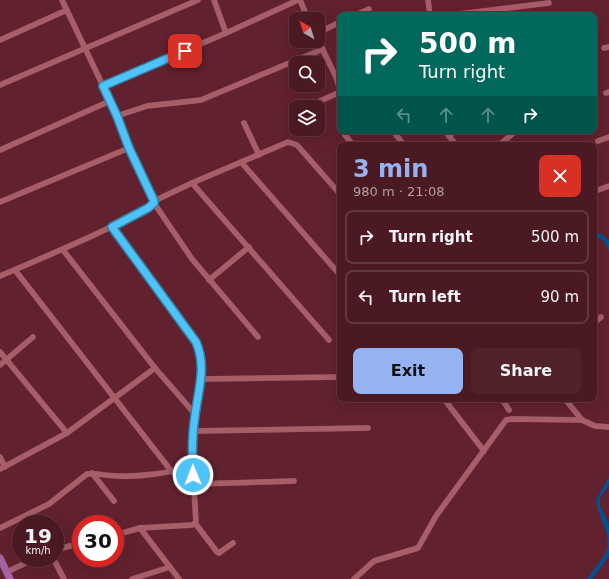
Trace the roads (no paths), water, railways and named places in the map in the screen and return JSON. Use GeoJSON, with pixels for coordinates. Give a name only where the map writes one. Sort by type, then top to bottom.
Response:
{"type":"FeatureCollection","features":[{"type":"Feature","properties":{"kind":"main road"},"geometry":{"type":"LineString","coordinates":[[0,558],[8,576]]}},
{"type":"Feature","properties":{"kind":"street"},"geometry":{"type":"LineString","coordinates":[[64,0],[67,10],[117,116],[129,148],[154,202],[192,259],[258,337]]}},
{"type":"Feature","properties":{"kind":"street"},"geometry":{"type":"LineString","coordinates":[[0,85],[198,0]]}},
{"type":"Feature","properties":{"kind":"street"},"geometry":{"type":"LineString","coordinates":[[214,0],[226,34]]}},
{"type":"Feature","properties":{"kind":"street"},"geometry":{"type":"LineString","coordinates":[[103,86],[226,34],[299,0],[305,12]]}},
{"type":"Feature","properties":{"kind":"street"},"geometry":{"type":"LineString","coordinates":[[428,0],[430,12]]}},
{"type":"Feature","properties":{"kind":"street"},"geometry":{"type":"LineString","coordinates":[[488,12],[549,3]]}},
{"type":"Feature","properties":{"kind":"street"},"geometry":{"type":"LineString","coordinates":[[362,12],[369,9]]}},
{"type":"Feature","properties":{"kind":"street"},"geometry":{"type":"LineString","coordinates":[[0,40],[67,10]]}},
{"type":"Feature","properties":{"kind":"street"},"geometry":{"type":"LineString","coordinates":[[325,29],[337,23]]}},
{"type":"Feature","properties":{"kind":"street"},"geometry":{"type":"LineString","coordinates":[[117,116],[147,106],[202,100],[323,49],[337,74]]}},
{"type":"Feature","properties":{"kind":"street"},"geometry":{"type":"LineString","coordinates":[[321,100],[337,92]]}},
{"type":"Feature","properties":{"kind":"street"},"geometry":{"type":"LineString","coordinates":[[0,150],[110,101]]}},
{"type":"Feature","properties":{"kind":"street"},"geometry":{"type":"LineString","coordinates":[[244,123],[259,155]]}},
{"type":"Feature","properties":{"kind":"street"},"geometry":{"type":"LineString","coordinates":[[395,134],[402,142]]}},
{"type":"Feature","properties":{"kind":"street"},"geometry":{"type":"LineString","coordinates":[[503,142],[512,134]]}},
{"type":"Feature","properties":{"kind":"street"},"geometry":{"type":"LineString","coordinates":[[598,141],[609,137]]}},
{"type":"Feature","properties":{"kind":"street"},"geometry":{"type":"LineString","coordinates":[[0,276],[63,250],[112,227],[148,208],[154,202],[192,183],[288,142],[297,145],[337,191]]}},
{"type":"Feature","properties":{"kind":"street"},"geometry":{"type":"LineString","coordinates":[[0,202],[129,148]]}},
{"type":"Feature","properties":{"kind":"street"},"geometry":{"type":"LineString","coordinates":[[241,162],[337,272]]}},
{"type":"Feature","properties":{"kind":"street"},"geometry":{"type":"LineString","coordinates":[[192,183],[329,340]]}},
{"type":"Feature","properties":{"kind":"street"},"geometry":{"type":"LineString","coordinates":[[598,190],[609,186]]}},
{"type":"Feature","properties":{"kind":"street"},"geometry":{"type":"LineString","coordinates":[[112,227],[196,342],[200,352],[202,364],[201,379],[193,431],[192,466],[195,523],[217,552],[219,553],[233,543]]}},
{"type":"Feature","properties":{"kind":"street"},"geometry":{"type":"LineString","coordinates":[[209,280],[249,247]]}},
{"type":"Feature","properties":{"kind":"street"},"geometry":{"type":"LineString","coordinates":[[63,250],[155,368],[195,414]]}},
{"type":"Feature","properties":{"kind":"street"},"geometry":{"type":"LineString","coordinates":[[15,270],[172,472]]}},
{"type":"Feature","properties":{"kind":"street"},"geometry":{"type":"LineString","coordinates":[[597,320],[601,317]]}},
{"type":"Feature","properties":{"kind":"street"},"geometry":{"type":"LineString","coordinates":[[0,365],[33,337]]}},
{"type":"Feature","properties":{"kind":"street"},"geometry":{"type":"LineString","coordinates":[[0,352],[5,360],[67,433]]}},
{"type":"Feature","properties":{"kind":"street"},"geometry":{"type":"LineString","coordinates":[[0,457],[2,468],[67,433],[155,368]]}},
{"type":"Feature","properties":{"kind":"street"},"geometry":{"type":"LineString","coordinates":[[201,379],[337,377]]}},
{"type":"Feature","properties":{"kind":"street"},"geometry":{"type":"LineString","coordinates":[[446,402],[484,451]]}},
{"type":"Feature","properties":{"kind":"street"},"geometry":{"type":"LineString","coordinates":[[504,402],[509,410]]}},
{"type":"Feature","properties":{"kind":"street"},"geometry":{"type":"LineString","coordinates":[[567,402],[582,420]]}},
{"type":"Feature","properties":{"kind":"street"},"geometry":{"type":"LineString","coordinates":[[354,579],[374,561],[418,548],[436,516],[506,420],[582,420],[595,426],[609,427]]}},
{"type":"Feature","properties":{"kind":"street"},"geometry":{"type":"LineString","coordinates":[[193,431],[368,428]]}},
{"type":"Feature","properties":{"kind":"street"},"geometry":{"type":"LineString","coordinates":[[0,528],[49,504],[87,474],[119,476],[172,472],[192,466]]}},
{"type":"Feature","properties":{"kind":"street"},"geometry":{"type":"LineString","coordinates":[[92,474],[114,501]]}},
{"type":"Feature","properties":{"kind":"street"},"geometry":{"type":"LineString","coordinates":[[194,484],[294,481]]}},
{"type":"Feature","properties":{"kind":"street"},"geometry":{"type":"LineString","coordinates":[[124,532],[140,528],[195,523]]}},
{"type":"Feature","properties":{"kind":"street"},"geometry":{"type":"LineString","coordinates":[[140,528],[179,579]]}},
{"type":"Feature","properties":{"kind":"street"},"geometry":{"type":"LineString","coordinates":[[8,576],[22,567]]}},
{"type":"Feature","properties":{"kind":"street"},"geometry":{"type":"LineString","coordinates":[[58,567],[64,579]]}},
{"type":"Feature","properties":{"kind":"street"},"geometry":{"type":"LineString","coordinates":[[132,579],[170,567]]}},
{"type":"Feature","properties":{"kind":"water"},"geometry":{"type":"Polygon","coordinates":[[[597,232],[609,241],[609,251],[604,241],[597,238],[597,232]]]}},
{"type":"Feature","properties":{"kind":"water"},"geometry":{"type":"Polygon","coordinates":[[[609,477],[609,485],[600,498],[600,506],[609,524],[609,556],[592,579],[587,579],[606,553],[608,545],[607,534],[597,507],[596,500],[609,477]]]}}]}
